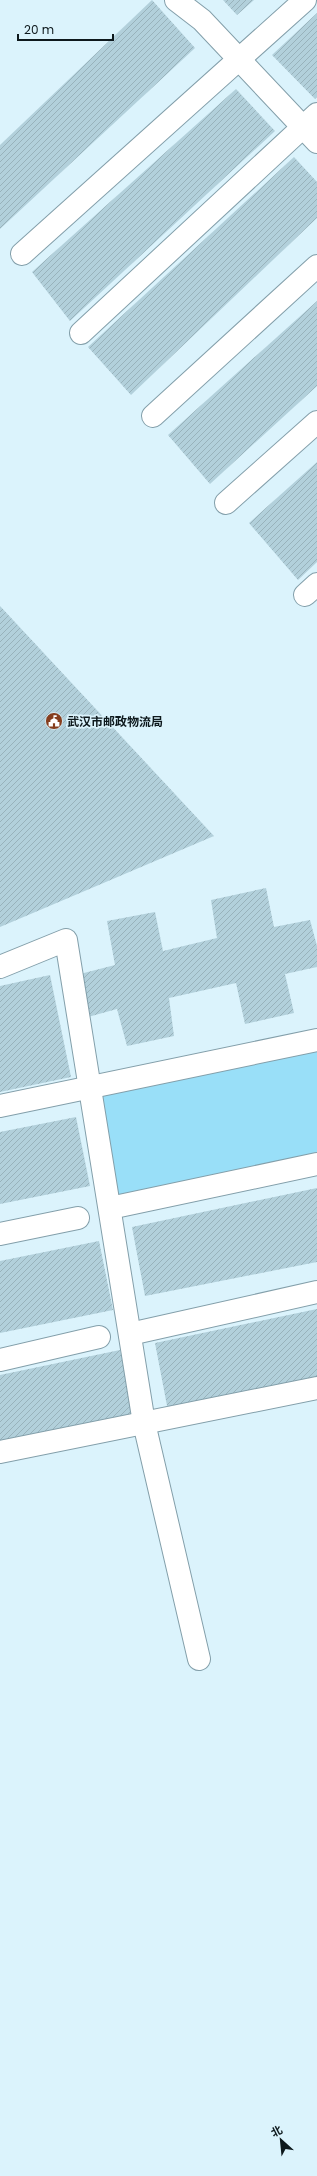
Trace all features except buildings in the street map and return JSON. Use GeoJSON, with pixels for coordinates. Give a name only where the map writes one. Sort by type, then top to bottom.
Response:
{"type":"FeatureCollection","features":[{"type":"Feature","properties":{"kind":"street"},"geometry":{"type":"LineString","coordinates":[[81,333],[312,128],[239,59],[202,20],[176,0]]}},
{"type":"Feature","properties":{"kind":"street"},"geometry":{"type":"LineString","coordinates":[[22,254],[305,0]]}},
{"type":"Feature","properties":{"kind":"street"},"geometry":{"type":"LineString","coordinates":[[153,416],[317,266]]}},
{"type":"Feature","properties":{"kind":"street"},"geometry":{"type":"LineString","coordinates":[[226,503],[317,422]]}},
{"type":"Feature","properties":{"kind":"street"},"geometry":{"type":"LineString","coordinates":[[0,967],[66,940],[144,1423],[198,1660]]}},
{"type":"Feature","properties":{"kind":"street"},"geometry":{"type":"LineString","coordinates":[[0,1106],[90,1086],[317,1040]]}},
{"type":"Feature","properties":{"kind":"street"},"geometry":{"type":"LineString","coordinates":[[110,1208],[317,1164]]}},
{"type":"Feature","properties":{"kind":"street"},"geometry":{"type":"LineString","coordinates":[[0,1234],[78,1218]]}},
{"type":"Feature","properties":{"kind":"street"},"geometry":{"type":"LineString","coordinates":[[130,1334],[317,1292]]}},
{"type":"Feature","properties":{"kind":"street"},"geometry":{"type":"LineString","coordinates":[[0,1360],[99,1337]]}},
{"type":"Feature","properties":{"kind":"street"},"geometry":{"type":"LineString","coordinates":[[0,1452],[317,1388]]}},
{"type":"Feature","properties":{"kind":"shaded area"},"geometry":{"type":"Polygon","coordinates":[[[317,1040],[317,1164],[110,1208],[91,1086],[317,1040]]]}},
{"type":"Feature","properties":{"kind":"place","name":"武汉市邮政物流局"},"geometry":{"type":"Point","coordinates":[54,721]}}]}
